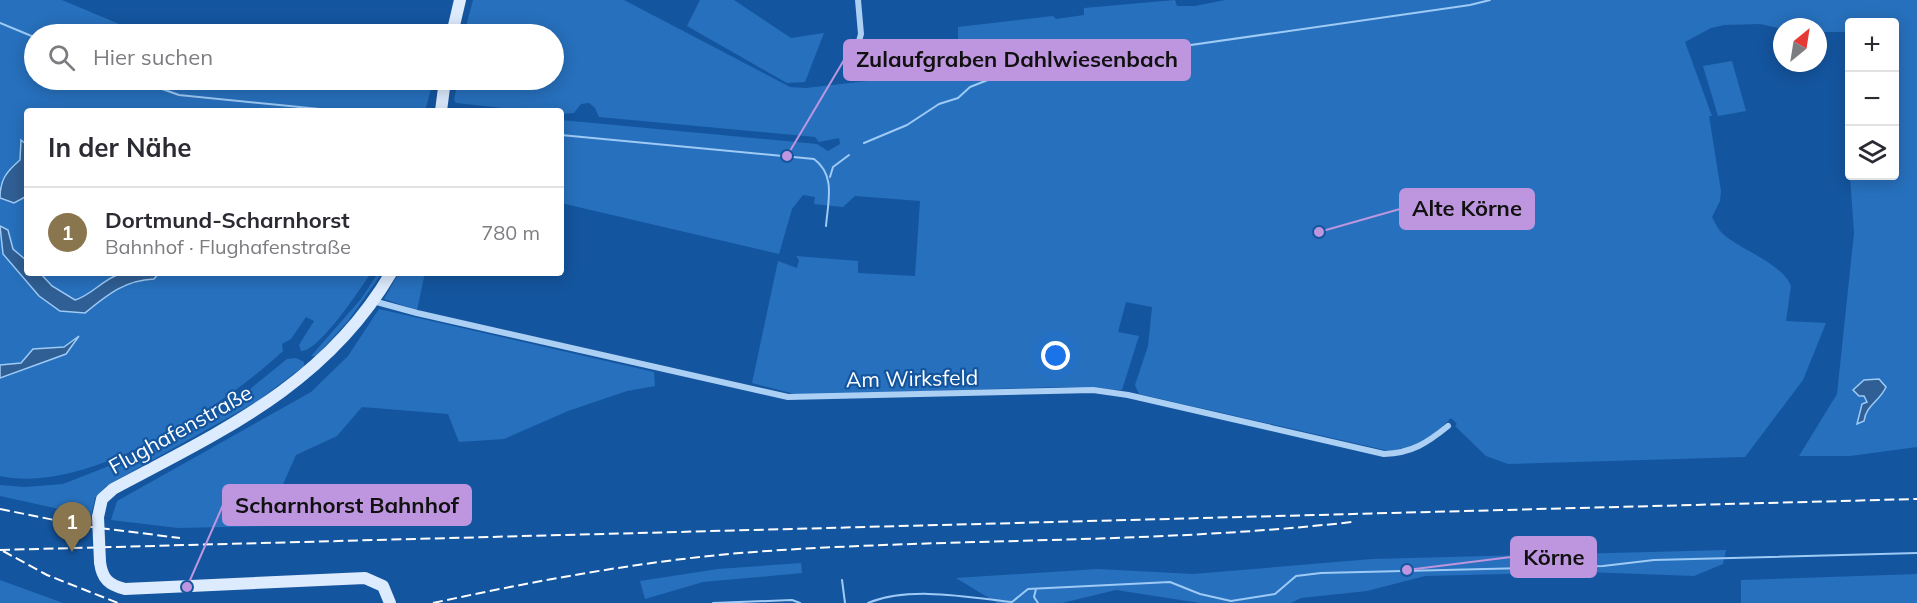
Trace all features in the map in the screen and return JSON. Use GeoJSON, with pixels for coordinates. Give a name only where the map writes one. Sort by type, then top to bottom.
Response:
{"type":"FeatureCollection","features":[{"type":"Feature","properties":{"kind":"main road"},"geometry":{"type":"LineString","coordinates":[[454,24],[460,0]]}},
{"type":"Feature","properties":{"kind":"main road"},"geometry":{"type":"LineString","coordinates":[[441,108],[444,90]]}},
{"type":"Feature","properties":{"kind":"main road","name":"Flughafenstraße"},"geometry":{"type":"LineString","coordinates":[[390,276],[373,301],[333,349],[281,395],[241,420],[113,489],[102,500],[98,517],[101,574],[106,581],[125,589],[365,578],[383,586],[390,603]]}},
{"type":"Feature","properties":{"kind":"street"},"geometry":{"type":"LineString","coordinates":[[851,69],[861,34],[858,0]]}},
{"type":"Feature","properties":{"kind":"street","name":"Am Wirksfeld"},"geometry":{"type":"LineString","coordinates":[[373,301],[428,316],[788,397],[1093,390],[1128,395],[1384,453],[1402,453],[1416,449],[1448,426]]}},
{"type":"Feature","properties":{"kind":"shaded area"},"geometry":{"type":"Polygon","coordinates":[[[0,0],[62,0],[119,24],[24,24],[24,90],[431,90],[426,108],[24,108],[24,276],[369,276],[339,318],[309,349],[301,351],[299,345],[314,321],[306,317],[291,339],[282,344],[283,351],[257,374],[189,421],[151,442],[111,460],[72,472],[34,478],[0,476],[0,0]]]}},
{"type":"Feature","properties":{"kind":"shaded area"},"geometry":{"type":"Polygon","coordinates":[[[473,0],[624,0],[790,87],[806,88],[902,77],[958,46],[958,27],[1053,16],[1056,19],[1084,15],[1084,8],[1175,0],[1177,6],[1195,6],[1225,0],[1917,0],[1917,447],[1850,456],[1799,456],[1837,394],[1854,233],[1850,180],[1899,180],[1899,18],[1845,18],[1845,32],[1827,32],[1827,18],[1773,18],[1773,27],[1760,24],[1724,25],[1711,28],[1685,42],[1712,116],[1709,116],[1721,191],[1713,219],[1722,233],[1779,270],[1786,278],[1791,286],[1786,321],[1826,323],[1803,380],[1745,457],[1508,464],[1486,456],[1455,426],[1457,424],[1451,418],[1423,440],[1408,447],[1389,451],[1139,394],[1135,385],[1148,346],[1152,307],[1126,302],[1118,332],[1139,336],[1122,390],[1060,387],[798,395],[752,383],[778,261],[797,268],[799,260],[796,256],[858,261],[858,273],[915,276],[920,201],[855,196],[843,207],[814,204],[815,197],[803,195],[792,209],[779,254],[564,204],[564,120],[817,144],[828,151],[840,144],[839,138],[819,142],[815,137],[599,117],[595,108],[589,103],[581,104],[574,113],[564,114],[564,108],[502,108],[456,103],[454,100],[456,90],[564,90],[564,24],[467,24],[473,0]]]}},
{"type":"Feature","properties":{"kind":"shaded area"},"geometry":{"type":"Polygon","coordinates":[[[700,0],[734,0],[791,38],[824,33],[805,82],[787,83],[687,26],[700,0]]]}},
{"type":"Feature","properties":{"kind":"shaded area"},"geometry":{"type":"Polygon","coordinates":[[[1732,61],[1746,111],[1718,116],[1703,66],[1732,61]]]}},
{"type":"Feature","properties":{"kind":"shaded area"},"geometry":{"type":"Polygon","coordinates":[[[21,140],[24,142],[24,198],[14,203],[0,198],[0,192],[5,177],[20,160],[21,140]]]}},
{"type":"Feature","properties":{"kind":"shaded area"},"geometry":{"type":"Polygon","coordinates":[[[0,226],[8,230],[13,249],[24,258],[24,276],[43,276],[52,286],[75,300],[87,295],[115,276],[156,276],[154,279],[125,285],[85,313],[60,311],[39,296],[3,254],[0,226]]]}},
{"type":"Feature","properties":{"kind":"shaded area"},"geometry":{"type":"Polygon","coordinates":[[[376,276],[380,276],[348,321],[316,356],[311,356],[361,299],[376,276]]]}},
{"type":"Feature","properties":{"kind":"shaded area"},"geometry":{"type":"Polygon","coordinates":[[[397,276],[424,276],[417,310],[384,299],[397,276]]]}},
{"type":"Feature","properties":{"kind":"shaded area"},"geometry":{"type":"Polygon","coordinates":[[[379,309],[654,372],[655,386],[627,391],[568,411],[504,439],[459,442],[448,414],[362,407],[337,436],[296,455],[280,491],[270,526],[178,528],[111,520],[117,501],[311,392],[348,356],[379,309]]]}},
{"type":"Feature","properties":{"kind":"shaded area"},"geometry":{"type":"Polygon","coordinates":[[[79,336],[66,354],[0,378],[0,365],[21,363],[33,349],[64,347],[79,336]]]}},
{"type":"Feature","properties":{"kind":"shaded area"},"geometry":{"type":"Polygon","coordinates":[[[296,358],[304,362],[304,366],[256,402],[106,486],[95,498],[91,516],[0,496],[0,485],[25,487],[63,484],[155,448],[223,411],[287,359],[296,358]]]}},
{"type":"Feature","properties":{"kind":"shaded area"},"geometry":{"type":"Polygon","coordinates":[[[1879,379],[1886,387],[1867,411],[1864,421],[1857,424],[1862,404],[1867,402],[1864,396],[1859,396],[1853,390],[1864,380],[1879,379]]]}},
{"type":"Feature","properties":{"kind":"shaded area"},"geometry":{"type":"Polygon","coordinates":[[[1726,550],[1723,564],[1694,576],[1587,572],[1425,576],[1367,591],[1301,598],[1291,603],[1200,603],[1116,590],[1062,603],[997,603],[956,578],[1098,569],[1193,574],[1372,559],[1726,550]]]}},
{"type":"Feature","properties":{"kind":"shaded area"},"geometry":{"type":"Polygon","coordinates":[[[801,563],[802,573],[703,582],[645,599],[640,581],[718,569],[801,563]]]}},
{"type":"Feature","properties":{"kind":"shaded area"},"geometry":{"type":"Polygon","coordinates":[[[1917,574],[1917,603],[1741,603],[1741,580],[1917,574]]]}},
{"type":"Feature","properties":{"kind":"shaded area"},"geometry":{"type":"Polygon","coordinates":[[[0,580],[63,603],[0,603],[0,580]]]}},
{"type":"Feature","properties":{"kind":"waterway"},"geometry":{"type":"LineString","coordinates":[[864,143],[907,125],[939,104],[958,98],[970,87],[1021,67],[1135,53],[1470,5],[1490,0]]}},
{"type":"Feature","properties":{"kind":"waterway"},"geometry":{"type":"LineString","coordinates":[[0,23],[24,33]]}},
{"type":"Feature","properties":{"kind":"waterway"},"geometry":{"type":"LineString","coordinates":[[165,90],[179,95],[310,108]]}},
{"type":"Feature","properties":{"kind":"waterway"},"geometry":{"type":"LineString","coordinates":[[564,135],[814,159],[821,165],[828,181],[826,226]]}},
{"type":"Feature","properties":{"kind":"waterway"},"geometry":{"type":"LineString","coordinates":[[830,177],[833,167],[849,155]]}},
{"type":"Feature","properties":{"kind":"waterway"},"geometry":{"type":"LineString","coordinates":[[868,603],[884,598],[920,594],[1012,602],[1028,589],[1170,582],[1200,594],[1231,601],[1275,594],[1296,576],[1321,573],[1603,566],[1654,560],[1917,553]]}},
{"type":"Feature","properties":{"kind":"waterway"},"geometry":{"type":"LineString","coordinates":[[842,580],[845,603]]}},
{"type":"Feature","properties":{"kind":"waterway"},"geometry":{"type":"LineString","coordinates":[[1036,589],[1034,597],[1038,603]]}},
{"type":"Feature","properties":{"kind":"waterway"},"geometry":{"type":"LineString","coordinates":[[713,603],[792,600],[800,603]]}},
{"type":"Feature","properties":{"kind":"railway"},"geometry":{"type":"LineString","coordinates":[[0,550],[1917,499]]}},
{"type":"Feature","properties":{"kind":"railway"},"geometry":{"type":"LineString","coordinates":[[0,509],[84,526],[180,538]]}},
{"type":"Feature","properties":{"kind":"railway"},"geometry":{"type":"LineString","coordinates":[[433,603],[586,573],[740,553],[816,548],[1122,538],[1352,522]]}},
{"type":"Feature","properties":{"kind":"railway"},"geometry":{"type":"LineString","coordinates":[[3,551],[47,575],[118,603]]}},
{"type":"Feature","properties":{"kind":"place","name":"Zulaufgraben Dahlwiesenbach"},"geometry":{"type":"Point","coordinates":[787,156]}},
{"type":"Feature","properties":{"kind":"place","name":"Alte Körne"},"geometry":{"type":"Point","coordinates":[1319,232]}},
{"type":"Feature","properties":{"kind":"place","name":"Dortmund-Scharnhorst"},"geometry":{"type":"Point","coordinates":[72,552]}},
{"type":"Feature","properties":{"kind":"place","name":"Körne"},"geometry":{"type":"Point","coordinates":[1407,570]}},
{"type":"Feature","properties":{"kind":"place","name":"Scharnhorst Bahnhof"},"geometry":{"type":"Point","coordinates":[187,587]}}]}
